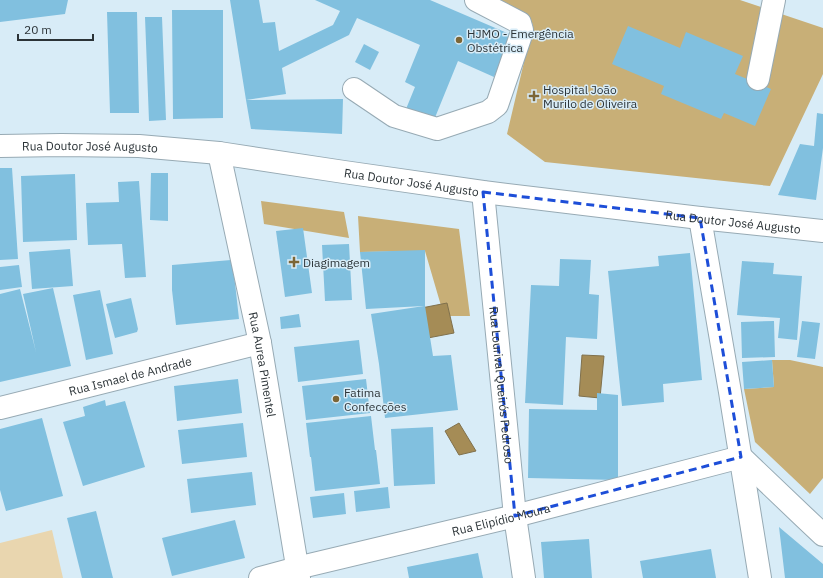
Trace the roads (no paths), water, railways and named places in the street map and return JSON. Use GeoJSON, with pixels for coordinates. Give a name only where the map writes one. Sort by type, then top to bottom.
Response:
{"type":"FeatureCollection","features":[{"type":"Feature","properties":{"kind":"street"},"geometry":{"type":"LineString","coordinates":[[354,89],[394,116],[437,129],[488,112],[497,105],[522,30],[520,23],[476,0]]}},
{"type":"Feature","properties":{"kind":"street"},"geometry":{"type":"LineString","coordinates":[[758,79],[774,0]]}},
{"type":"Feature","properties":{"kind":"street","name":"Rua Doutor José Augusto"},"geometry":{"type":"LineString","coordinates":[[0,146],[139,146],[219,153],[483,192],[823,231]]}},
{"type":"Feature","properties":{"kind":"street","name":"Rua Aurea Pimentel"},"geometry":{"type":"LineString","coordinates":[[219,153],[260,343],[298,573]]}},
{"type":"Feature","properties":{"kind":"street","name":"Rua Lourival Queirós Pedroso"},"geometry":{"type":"LineString","coordinates":[[483,192],[515,516],[524,578]]}},
{"type":"Feature","properties":{"kind":"street"},"geometry":{"type":"LineString","coordinates":[[700,218],[760,578]]}},
{"type":"Feature","properties":{"kind":"street","name":"Rua Ismael de Andrade"},"geometry":{"type":"LineString","coordinates":[[0,408],[260,343]]}},
{"type":"Feature","properties":{"kind":"street"},"geometry":{"type":"LineString","coordinates":[[741,457],[823,536]]}},
{"type":"Feature","properties":{"kind":"street","name":"Rua Elipídio Moura"},"geometry":{"type":"LineString","coordinates":[[260,578],[298,573],[741,457]]}},
{"type":"Feature","properties":{"kind":"place","name":"HJMO - Emergência Obstétrica"},"geometry":{"type":"Point","coordinates":[459,40]}},
{"type":"Feature","properties":{"kind":"place","name":"Hospital João Murilo de Oliveira"},"geometry":{"type":"Point","coordinates":[534,96]}},
{"type":"Feature","properties":{"kind":"place","name":"Diagimagem"},"geometry":{"type":"Point","coordinates":[294,262]}},
{"type":"Feature","properties":{"kind":"place","name":"Fatima Confecções"},"geometry":{"type":"Point","coordinates":[336,399]}}]}
